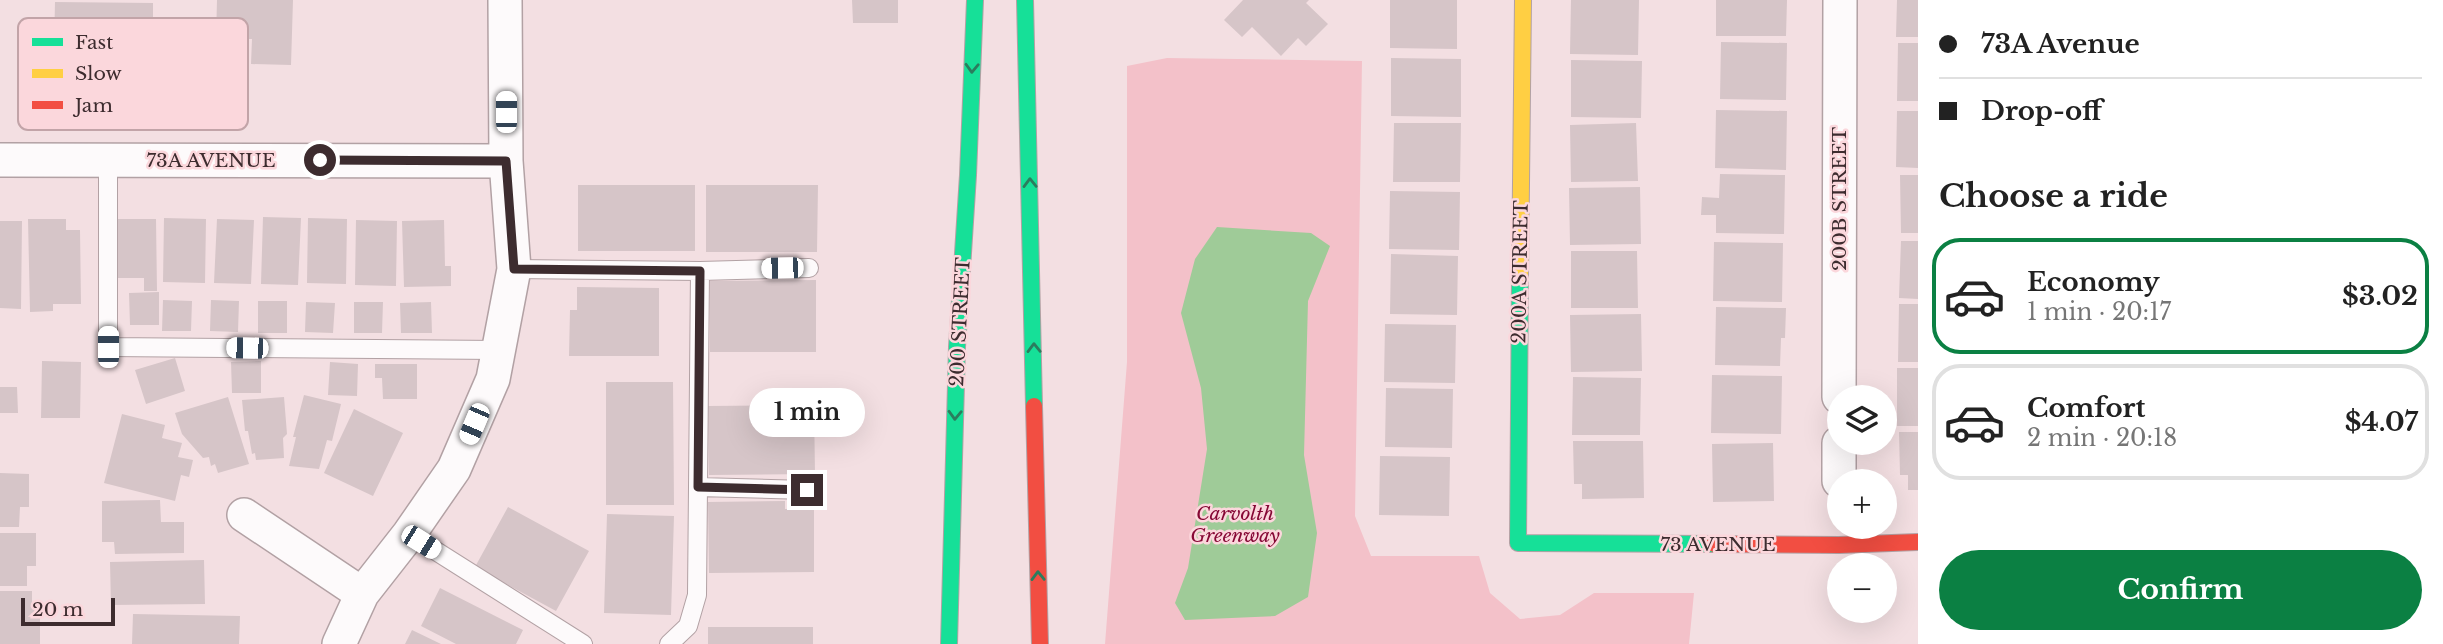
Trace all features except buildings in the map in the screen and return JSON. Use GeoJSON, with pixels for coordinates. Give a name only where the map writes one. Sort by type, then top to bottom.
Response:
{"type":"FeatureCollection","features":[{"type":"Feature","properties":{"kind":"main road","name":"200 STREET"},"geometry":{"type":"LineString","coordinates":[[949,644],[957,347],[975,0]]}},
{"type":"Feature","properties":{"kind":"main road"},"geometry":{"type":"LineString","coordinates":[[1025,0],[1040,644]]}},
{"type":"Feature","properties":{"kind":"main road","name":"200A STREET"},"geometry":{"type":"LineString","coordinates":[[1518,543],[1523,0]]}},
{"type":"Feature","properties":{"kind":"main road","name":"73 AVENUE"},"geometry":{"type":"LineString","coordinates":[[1518,543],[1827,536]]}},
{"type":"Feature","properties":{"kind":"main road","name":"73 AVENUE"},"geometry":{"type":"LineString","coordinates":[[1878,539],[1918,542]]}},
{"type":"Feature","properties":{"kind":"street"},"geometry":{"type":"LineString","coordinates":[[338,644],[362,594],[409,534],[454,469],[493,379],[514,269],[506,161],[505,0]]}},
{"type":"Feature","properties":{"kind":"street","name":"200B STREET"},"geometry":{"type":"LineString","coordinates":[[1839,385],[1840,0]]}},
{"type":"Feature","properties":{"kind":"street","name":"73A AVENUE"},"geometry":{"type":"LineString","coordinates":[[0,160],[506,161]]}},
{"type":"Feature","properties":{"kind":"street"},"geometry":{"type":"LineString","coordinates":[[244,515],[362,594]]}},
{"type":"Feature","properties":{"kind":"lane"},"geometry":{"type":"LineString","coordinates":[[108,160],[108,347],[499,350]]}},
{"type":"Feature","properties":{"kind":"lane"},"geometry":{"type":"LineString","coordinates":[[514,269],[700,271],[809,268]]}},
{"type":"Feature","properties":{"kind":"lane"},"geometry":{"type":"LineString","coordinates":[[669,644],[688,626],[697,595],[700,271]]}},
{"type":"Feature","properties":{"kind":"lane"},"geometry":{"type":"LineString","coordinates":[[698,487],[807,490]]}},
{"type":"Feature","properties":{"kind":"lane"},"geometry":{"type":"LineString","coordinates":[[409,534],[583,644]]}},
{"type":"Feature","properties":{"kind":"green space","name":"Carvolth Greenway"},"geometry":{"type":"Polygon","coordinates":[[[1167,58],[1362,61],[1355,516],[1371,556],[1479,556],[1490,593],[1520,619],[1560,615],[1594,593],[1694,593],[1689,644],[1105,644],[1127,362],[1127,66],[1167,58]]]}},
{"type":"Feature","properties":{"kind":"shaded area"},"geometry":{"type":"Polygon","coordinates":[[[1217,227],[1311,233],[1330,246],[1308,301],[1304,455],[1317,533],[1308,597],[1275,616],[1185,620],[1175,603],[1188,568],[1207,449],[1201,388],[1181,313],[1195,259],[1217,227]]]}},
{"type":"Feature","properties":{"kind":"traffic: fast"},"geometry":{"type":"LineString","coordinates":[[949,644],[957,347],[975,0]]}},
{"type":"Feature","properties":{"kind":"traffic: fast"},"geometry":{"type":"LineString","coordinates":[[1025,0],[1034,406]]}},
{"type":"Feature","properties":{"kind":"traffic: fast"},"geometry":{"type":"LineString","coordinates":[[1520,275],[1518,543],[1714,544]]}},
{"type":"Feature","properties":{"kind":"traffic: slow"},"geometry":{"type":"LineString","coordinates":[[1520,275],[1523,0]]}},
{"type":"Feature","properties":{"kind":"traffic: jam"},"geometry":{"type":"LineString","coordinates":[[1034,406],[1040,644]]}},
{"type":"Feature","properties":{"kind":"traffic: jam"},"geometry":{"type":"LineString","coordinates":[[1714,544],[1839,545],[1918,542]]}},
{"type":"Feature","properties":{"kind":"route"},"geometry":{"type":"LineString","coordinates":[[320,160],[506,161],[514,269],[700,271],[698,487],[807,490]]}}]}
